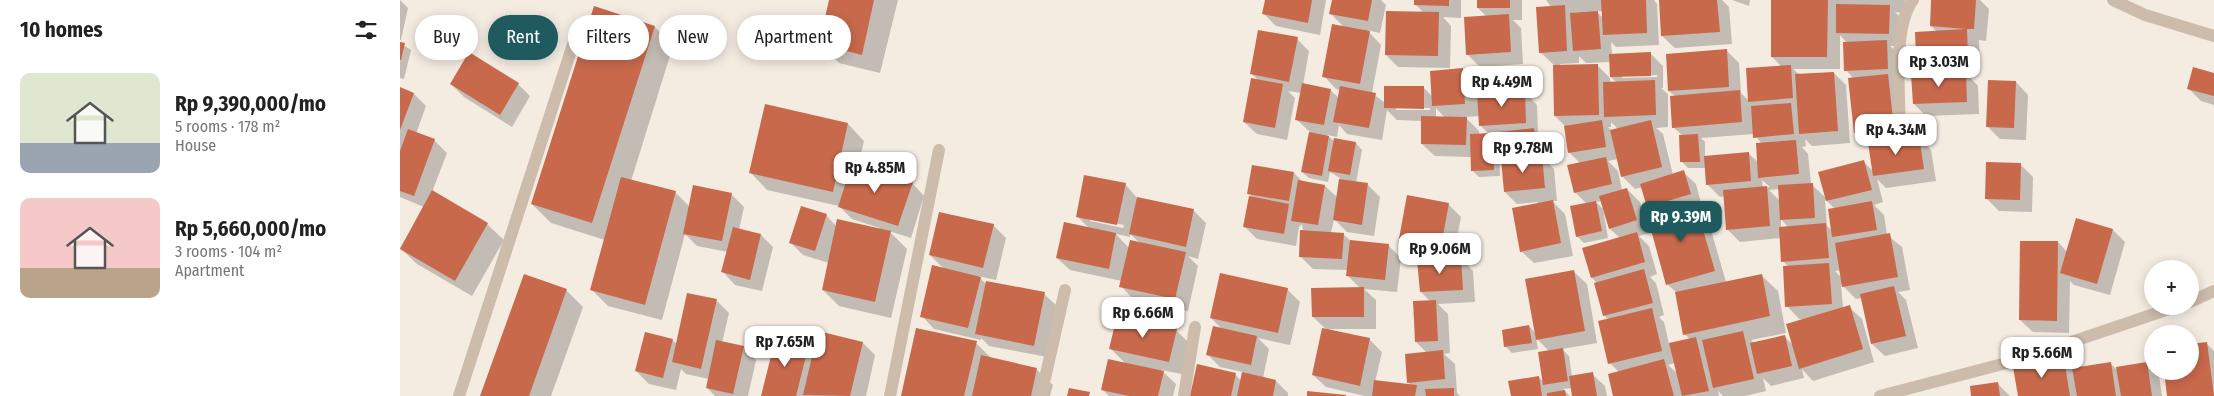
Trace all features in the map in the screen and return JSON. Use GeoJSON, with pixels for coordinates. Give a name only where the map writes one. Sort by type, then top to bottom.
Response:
{"type":"FeatureCollection","features":[{"type":"Feature","properties":{"kind":"street"},"geometry":{"type":"LineString","coordinates":[[1900,135],[1900,36],[1906,9],[1913,0]]}},
{"type":"Feature","properties":{"kind":"street"},"geometry":{"type":"LineString","coordinates":[[2113,0],[2145,15],[2214,36]]}},
{"type":"Feature","properties":{"kind":"street"},"geometry":{"type":"LineString","coordinates":[[459,396],[568,60]]}},
{"type":"Feature","properties":{"kind":"street"},"geometry":{"type":"LineString","coordinates":[[890,396],[939,150]]}},
{"type":"Feature","properties":{"kind":"street"},"geometry":{"type":"LineString","coordinates":[[1041,396],[1065,290]]}},
{"type":"Feature","properties":{"kind":"street"},"geometry":{"type":"LineString","coordinates":[[2199,298],[2214,291]]}},
{"type":"Feature","properties":{"kind":"street"},"geometry":{"type":"LineString","coordinates":[[1880,396],[2018,360],[2151,315]]}},
{"type":"Feature","properties":{"kind":"street"},"geometry":{"type":"LineString","coordinates":[[1184,396],[1195,327]]}},
{"type":"Feature","properties":{"kind":"building"},"geometry":{"type":"Polygon","coordinates":[[[829,0],[874,0],[862,55],[851,52],[851,15],[826,15],[829,0]]]}},
{"type":"Feature","properties":{"kind":"building"},"geometry":{"type":"Polygon","coordinates":[[[1265,0],[1312,0],[1308,23],[1262,14],[1265,0]]]}},
{"type":"Feature","properties":{"kind":"building"},"geometry":{"type":"Polygon","coordinates":[[[1332,0],[1372,0],[1368,21],[1329,14],[1332,0]]]}},
{"type":"Feature","properties":{"kind":"building"},"geometry":{"type":"Polygon","coordinates":[[[1414,0],[1449,0],[1449,6],[1414,5],[1414,0]]]}},
{"type":"Feature","properties":{"kind":"building"},"geometry":{"type":"Polygon","coordinates":[[[1477,0],[1510,0],[1510,8],[1477,8],[1477,0]]]}},
{"type":"Feature","properties":{"kind":"building"},"geometry":{"type":"Polygon","coordinates":[[[1601,0],[1646,0],[1647,33],[1603,35],[1601,0]]]}},
{"type":"Feature","properties":{"kind":"building"},"geometry":{"type":"Polygon","coordinates":[[[1659,0],[1717,0],[1720,32],[1661,36],[1659,0]]]}},
{"type":"Feature","properties":{"kind":"building"},"geometry":{"type":"Polygon","coordinates":[[[1771,0],[1828,0],[1827,57],[1771,57],[1771,0]]]}},
{"type":"Feature","properties":{"kind":"building"},"geometry":{"type":"Polygon","coordinates":[[[1931,0],[1976,0],[1974,29],[1967,29],[1968,56],[1916,59],[1915,32],[1966,29],[1930,26],[1931,0]]]}},
{"type":"Feature","properties":{"kind":"building"},"geometry":{"type":"Polygon","coordinates":[[[1836,4],[1890,5],[1889,34],[1836,33],[1836,4]]]}},
{"type":"Feature","properties":{"kind":"building"},"geometry":{"type":"Polygon","coordinates":[[[1565,5],[1567,51],[1539,53],[1536,7],[1565,5]]]}},
{"type":"Feature","properties":{"kind":"building"},"geometry":{"type":"Polygon","coordinates":[[[594,6],[621,15],[591,15],[594,6]]]}},
{"type":"Feature","properties":{"kind":"building"},"geometry":{"type":"Polygon","coordinates":[[[1386,11],[1439,12],[1438,56],[1385,55],[1386,11]]]}},
{"type":"Feature","properties":{"kind":"building"},"geometry":{"type":"Polygon","coordinates":[[[1598,11],[1601,49],[1573,51],[1570,13],[1598,11]]]}},
{"type":"Feature","properties":{"kind":"building"},"geometry":{"type":"Polygon","coordinates":[[[1509,14],[1511,52],[1466,55],[1464,17],[1509,14]]]}},
{"type":"Feature","properties":{"kind":"building"},"geometry":{"type":"Polygon","coordinates":[[[649,24],[655,26],[649,45],[649,24]]]}},
{"type":"Feature","properties":{"kind":"building"},"geometry":{"type":"Polygon","coordinates":[[[1332,24],[1370,31],[1360,84],[1322,77],[1332,24]]]}},
{"type":"Feature","properties":{"kind":"building"},"geometry":{"type":"Polygon","coordinates":[[[1258,30],[1298,37],[1289,82],[1250,74],[1258,30]]]}},
{"type":"Feature","properties":{"kind":"building"},"geometry":{"type":"Polygon","coordinates":[[[1887,40],[1888,69],[1844,71],[1843,42],[1887,40]]]}},
{"type":"Feature","properties":{"kind":"building"},"geometry":{"type":"Polygon","coordinates":[[[400,42],[405,43],[401,60],[400,60],[400,42]]]}},
{"type":"Feature","properties":{"kind":"building"},"geometry":{"type":"Polygon","coordinates":[[[1727,49],[1729,87],[1668,91],[1666,54],[1727,49]]]}},
{"type":"Feature","properties":{"kind":"building"},"geometry":{"type":"Polygon","coordinates":[[[1651,52],[1651,76],[1610,77],[1609,54],[1651,52]]]}},
{"type":"Feature","properties":{"kind":"building"},"geometry":{"type":"Polygon","coordinates":[[[478,58],[519,83],[500,115],[450,84],[464,60],[478,60],[478,58]]]}},
{"type":"Feature","properties":{"kind":"building"},"geometry":{"type":"Polygon","coordinates":[[[577,60],[644,60],[592,223],[531,204],[577,60]]]}},
{"type":"Feature","properties":{"kind":"building"},"geometry":{"type":"Polygon","coordinates":[[[1598,64],[1599,115],[1554,116],[1553,65],[1598,64]]]}},
{"type":"Feature","properties":{"kind":"building"},"geometry":{"type":"Polygon","coordinates":[[[1791,65],[1793,98],[1748,102],[1746,68],[1791,65]]]}},
{"type":"Feature","properties":{"kind":"building"},"geometry":{"type":"Polygon","coordinates":[[[2193,67],[2214,73],[2214,96],[2187,89],[2193,67]]]}},
{"type":"Feature","properties":{"kind":"building"},"geometry":{"type":"Polygon","coordinates":[[[1463,68],[1465,104],[1432,106],[1430,71],[1463,68]]]}},
{"type":"Feature","properties":{"kind":"building"},"geometry":{"type":"Polygon","coordinates":[[[1834,72],[1838,131],[1799,134],[1795,74],[1834,72]]]}},
{"type":"Feature","properties":{"kind":"building"},"geometry":{"type":"Polygon","coordinates":[[[1966,72],[1967,102],[1913,104],[1911,74],[1966,72]]]}},
{"type":"Feature","properties":{"kind":"building"},"geometry":{"type":"Polygon","coordinates":[[[1888,74],[1894,128],[1854,133],[1848,78],[1888,74]]]}},
{"type":"Feature","properties":{"kind":"building"},"geometry":{"type":"Polygon","coordinates":[[[1251,78],[1283,84],[1275,128],[1243,122],[1251,78]]]}},
{"type":"Feature","properties":{"kind":"building"},"geometry":{"type":"Polygon","coordinates":[[[1655,80],[1656,115],[1604,117],[1603,82],[1655,80]]]}},
{"type":"Feature","properties":{"kind":"building"},"geometry":{"type":"Polygon","coordinates":[[[1988,80],[2016,81],[2014,128],[1986,127],[1988,80]]]}},
{"type":"Feature","properties":{"kind":"building"},"geometry":{"type":"Polygon","coordinates":[[[1302,83],[1331,89],[1324,125],[1295,120],[1302,83]]]}},
{"type":"Feature","properties":{"kind":"building"},"geometry":{"type":"Polygon","coordinates":[[[1340,86],[1376,93],[1369,128],[1333,122],[1340,86]]]}},
{"type":"Feature","properties":{"kind":"building"},"geometry":{"type":"Polygon","coordinates":[[[1384,86],[1424,86],[1424,109],[1384,108],[1384,86]]]}},
{"type":"Feature","properties":{"kind":"building"},"geometry":{"type":"Polygon","coordinates":[[[400,87],[414,93],[400,130],[400,87]]]}},
{"type":"Feature","properties":{"kind":"building"},"geometry":{"type":"Polygon","coordinates":[[[1740,90],[1742,122],[1672,128],[1670,96],[1740,90]]]}},
{"type":"Feature","properties":{"kind":"building"},"geometry":{"type":"Polygon","coordinates":[[[1525,91],[1526,123],[1479,126],[1477,93],[1525,91]]]}},
{"type":"Feature","properties":{"kind":"building"},"geometry":{"type":"Polygon","coordinates":[[[1791,103],[1794,134],[1753,138],[1751,106],[1791,103]]]}},
{"type":"Feature","properties":{"kind":"building"},"geometry":{"type":"Polygon","coordinates":[[[765,104],[848,123],[833,192],[749,173],[765,104]]]}},
{"type":"Feature","properties":{"kind":"building"},"geometry":{"type":"Polygon","coordinates":[[[1421,116],[1467,117],[1466,145],[1421,144],[1421,116]]]}},
{"type":"Feature","properties":{"kind":"building"},"geometry":{"type":"Polygon","coordinates":[[[1602,120],[1606,147],[1568,153],[1564,126],[1602,120]]]}},
{"type":"Feature","properties":{"kind":"building"},"geometry":{"type":"Polygon","coordinates":[[[1651,120],[1662,167],[1621,177],[1610,130],[1651,120]]]}},
{"type":"Feature","properties":{"kind":"building"},"geometry":{"type":"Polygon","coordinates":[[[1534,128],[1537,151],[1501,155],[1499,132],[1534,128]]]}},
{"type":"Feature","properties":{"kind":"building"},"geometry":{"type":"Polygon","coordinates":[[[408,129],[435,139],[414,196],[400,191],[400,151],[408,129]]]}},
{"type":"Feature","properties":{"kind":"building"},"geometry":{"type":"Polygon","coordinates":[[[1309,132],[1329,136],[1322,176],[1301,172],[1309,132]]]}},
{"type":"Feature","properties":{"kind":"building"},"geometry":{"type":"Polygon","coordinates":[[[1492,133],[1494,170],[1471,171],[1470,134],[1492,133]]]}},
{"type":"Feature","properties":{"kind":"building"},"geometry":{"type":"Polygon","coordinates":[[[1698,134],[1700,162],[1680,162],[1679,135],[1698,134]]]}},
{"type":"Feature","properties":{"kind":"building"},"geometry":{"type":"Polygon","coordinates":[[[1919,136],[1924,169],[1873,176],[1868,143],[1919,136]]]}},
{"type":"Feature","properties":{"kind":"building"},"geometry":{"type":"Polygon","coordinates":[[[1334,138],[1356,142],[1350,175],[1328,171],[1334,138]]]}},
{"type":"Feature","properties":{"kind":"building"},"geometry":{"type":"Polygon","coordinates":[[[1796,140],[1799,174],[1758,178],[1756,143],[1796,140]]]}},
{"type":"Feature","properties":{"kind":"building"},"geometry":{"type":"Polygon","coordinates":[[[1749,152],[1751,181],[1706,185],[1704,156],[1749,152]]]}},
{"type":"Feature","properties":{"kind":"building"},"geometry":{"type":"Polygon","coordinates":[[[1542,155],[1545,188],[1504,192],[1501,159],[1542,155]]]}},
{"type":"Feature","properties":{"kind":"building"},"geometry":{"type":"Polygon","coordinates":[[[1606,157],[1612,184],[1574,193],[1567,165],[1606,157]]]}},
{"type":"Feature","properties":{"kind":"building"},"geometry":{"type":"Polygon","coordinates":[[[1864,160],[1872,190],[1826,201],[1818,172],[1864,160]]]}},
{"type":"Feature","properties":{"kind":"building"},"geometry":{"type":"Polygon","coordinates":[[[1986,162],[2021,163],[2020,200],[1985,199],[1986,162]]]}},
{"type":"Feature","properties":{"kind":"building"},"geometry":{"type":"Polygon","coordinates":[[[852,163],[913,182],[898,226],[838,207],[852,163]]]}},
{"type":"Feature","properties":{"kind":"building"},"geometry":{"type":"Polygon","coordinates":[[[1252,165],[1294,172],[1289,201],[1247,194],[1252,165]]]}},
{"type":"Feature","properties":{"kind":"building"},"geometry":{"type":"Polygon","coordinates":[[[1684,170],[1691,194],[1647,207],[1640,184],[1684,170]]]}},
{"type":"Feature","properties":{"kind":"building"},"geometry":{"type":"Polygon","coordinates":[[[1084,175],[1126,183],[1117,225],[1076,217],[1084,175]]]}},
{"type":"Feature","properties":{"kind":"building"},"geometry":{"type":"Polygon","coordinates":[[[621,177],[676,191],[645,305],[590,290],[621,177]]]}},
{"type":"Feature","properties":{"kind":"building"},"geometry":{"type":"Polygon","coordinates":[[[1339,179],[1368,183],[1362,225],[1333,220],[1339,179]]]}},
{"type":"Feature","properties":{"kind":"building"},"geometry":{"type":"Polygon","coordinates":[[[1298,180],[1325,185],[1318,225],[1291,221],[1298,180]]]}},
{"type":"Feature","properties":{"kind":"building"},"geometry":{"type":"Polygon","coordinates":[[[1813,183],[1815,218],[1780,220],[1778,185],[1813,183]]]}},
{"type":"Feature","properties":{"kind":"building"},"geometry":{"type":"Polygon","coordinates":[[[693,185],[732,193],[722,241],[683,234],[693,185]]]}},
{"type":"Feature","properties":{"kind":"building"},"geometry":{"type":"Polygon","coordinates":[[[1767,186],[1770,226],[1726,230],[1723,190],[1767,186]]]}},
{"type":"Feature","properties":{"kind":"building"},"geometry":{"type":"Polygon","coordinates":[[[1627,188],[1637,220],[1609,229],[1599,196],[1627,188]]]}},
{"type":"Feature","properties":{"kind":"building"},"geometry":{"type":"Polygon","coordinates":[[[432,190],[488,223],[455,281],[400,249],[432,190]]]}},
{"type":"Feature","properties":{"kind":"building"},"geometry":{"type":"Polygon","coordinates":[[[1407,195],[1449,203],[1440,252],[1398,244],[1407,195]]]}},
{"type":"Feature","properties":{"kind":"building"},"geometry":{"type":"Polygon","coordinates":[[[1249,196],[1289,204],[1284,234],[1243,227],[1249,196]]]}},
{"type":"Feature","properties":{"kind":"building"},"geometry":{"type":"Polygon","coordinates":[[[1137,197],[1194,209],[1186,247],[1129,234],[1137,197]]]}},
{"type":"Feature","properties":{"kind":"building"},"geometry":{"type":"Polygon","coordinates":[[[1553,200],[1561,243],[1520,252],[1512,208],[1553,200]]]}},
{"type":"Feature","properties":{"kind":"building"},"geometry":{"type":"Polygon","coordinates":[[[1596,201],[1602,231],[1576,237],[1570,206],[1596,201]]]}},
{"type":"Feature","properties":{"kind":"building"},"geometry":{"type":"Polygon","coordinates":[[[1872,201],[1877,230],[1832,237],[1828,209],[1872,201]]]}},
{"type":"Feature","properties":{"kind":"building"},"geometry":{"type":"Polygon","coordinates":[[[1695,202],[1715,271],[1666,285],[1647,215],[1695,202]]]}},
{"type":"Feature","properties":{"kind":"building"},"geometry":{"type":"Polygon","coordinates":[[[801,206],[827,214],[815,251],[789,243],[801,206]]]}},
{"type":"Feature","properties":{"kind":"building"},"geometry":{"type":"Polygon","coordinates":[[[939,212],[994,224],[983,268],[929,255],[939,212]]]}},
{"type":"Feature","properties":{"kind":"building"},"geometry":{"type":"Polygon","coordinates":[[[2076,218],[2113,229],[2097,284],[2060,273],[2076,218]]]}},
{"type":"Feature","properties":{"kind":"building"},"geometry":{"type":"Polygon","coordinates":[[[837,219],[891,231],[875,302],[822,290],[837,219]]]}},
{"type":"Feature","properties":{"kind":"building"},"geometry":{"type":"Polygon","coordinates":[[[1064,222],[1116,233],[1109,269],[1056,258],[1064,222]]]}},
{"type":"Feature","properties":{"kind":"building"},"geometry":{"type":"Polygon","coordinates":[[[1826,223],[1829,258],[1781,262],[1779,227],[1826,223]]]}},
{"type":"Feature","properties":{"kind":"building"},"geometry":{"type":"Polygon","coordinates":[[[733,227],[761,234],[750,280],[721,272],[733,227]]]}},
{"type":"Feature","properties":{"kind":"building"},"geometry":{"type":"Polygon","coordinates":[[[1300,230],[1344,233],[1342,259],[1299,257],[1300,230]]]}},
{"type":"Feature","properties":{"kind":"building"},"geometry":{"type":"Polygon","coordinates":[[[1637,232],[1645,262],[1591,278],[1582,248],[1637,232]]]}},
{"type":"Feature","properties":{"kind":"building"},"geometry":{"type":"Polygon","coordinates":[[[1890,233],[1898,277],[1842,287],[1835,243],[1890,233]]]}},
{"type":"Feature","properties":{"kind":"building"},"geometry":{"type":"Polygon","coordinates":[[[1130,240],[1186,252],[1175,299],[1119,287],[1130,240]]]}},
{"type":"Feature","properties":{"kind":"building"},"geometry":{"type":"Polygon","coordinates":[[[1350,240],[1389,244],[1385,280],[1346,276],[1350,240]]]}},
{"type":"Feature","properties":{"kind":"building"},"geometry":{"type":"Polygon","coordinates":[[[2020,241],[2058,241],[2057,321],[2019,320],[2020,241]]]}},
{"type":"Feature","properties":{"kind":"building"},"geometry":{"type":"Polygon","coordinates":[[[1461,257],[1463,290],[1420,292],[1417,260],[1461,257]]]}},
{"type":"Feature","properties":{"kind":"building"},"geometry":{"type":"Polygon","coordinates":[[[1829,263],[1832,304],[1785,307],[1783,266],[1829,263]]]}},
{"type":"Feature","properties":{"kind":"building"},"geometry":{"type":"Polygon","coordinates":[[[932,265],[981,277],[968,328],[920,317],[932,265]]]}},
{"type":"Feature","properties":{"kind":"building"},"geometry":{"type":"Polygon","coordinates":[[[1644,269],[1653,303],[1603,316],[1594,283],[1644,269]]]}},
{"type":"Feature","properties":{"kind":"building"},"geometry":{"type":"Polygon","coordinates":[[[1574,270],[1585,331],[1536,340],[1525,279],[1574,270]]]}},
{"type":"Feature","properties":{"kind":"building"},"geometry":{"type":"Polygon","coordinates":[[[1220,273],[1288,288],[1278,333],[1210,318],[1220,273]]]}},
{"type":"Feature","properties":{"kind":"building"},"geometry":{"type":"Polygon","coordinates":[[[524,274],[567,289],[529,396],[480,396],[524,274]]]}},
{"type":"Feature","properties":{"kind":"building"},"geometry":{"type":"Polygon","coordinates":[[[1762,274],[1770,316],[1683,335],[1675,292],[1762,274]]]}},
{"type":"Feature","properties":{"kind":"building"},"geometry":{"type":"Polygon","coordinates":[[[986,281],[1045,292],[1034,346],[975,334],[986,281]]]}},
{"type":"Feature","properties":{"kind":"building"},"geometry":{"type":"Polygon","coordinates":[[[1894,286],[1906,336],[1871,344],[1860,294],[1894,286]]]}},
{"type":"Feature","properties":{"kind":"building"},"geometry":{"type":"Polygon","coordinates":[[[1364,287],[1364,317],[1312,317],[1311,288],[1364,287]]]}},
{"type":"Feature","properties":{"kind":"building"},"geometry":{"type":"Polygon","coordinates":[[[687,293],[717,299],[701,369],[672,362],[687,293]]]}},
{"type":"Feature","properties":{"kind":"building"},"geometry":{"type":"Polygon","coordinates":[[[1436,300],[1438,341],[1415,342],[1413,301],[1436,300]]]}},
{"type":"Feature","properties":{"kind":"building"},"geometry":{"type":"Polygon","coordinates":[[[1850,305],[1863,349],[1799,369],[1786,324],[1850,305]]]}},
{"type":"Feature","properties":{"kind":"building"},"geometry":{"type":"Polygon","coordinates":[[[1652,308],[1662,351],[1608,364],[1598,321],[1652,308]]]}},
{"type":"Feature","properties":{"kind":"building"},"geometry":{"type":"Polygon","coordinates":[[[1117,316],[1177,329],[1169,362],[1109,349],[1117,316]]]}},
{"type":"Feature","properties":{"kind":"building"},"geometry":{"type":"Polygon","coordinates":[[[1529,325],[1532,343],[1504,347],[1502,330],[1529,325]]]}},
{"type":"Feature","properties":{"kind":"building"},"geometry":{"type":"Polygon","coordinates":[[[1213,326],[1257,336],[1251,365],[1206,355],[1213,326]]]}},
{"type":"Feature","properties":{"kind":"building"},"geometry":{"type":"Polygon","coordinates":[[[916,328],[977,341],[964,396],[901,396],[916,328]]]}},
{"type":"Feature","properties":{"kind":"building"},"geometry":{"type":"Polygon","coordinates":[[[1322,328],[1370,338],[1360,386],[1312,375],[1322,328]]]}},
{"type":"Feature","properties":{"kind":"building"},"geometry":{"type":"Polygon","coordinates":[[[818,331],[863,342],[850,396],[803,395],[818,331]]]}},
{"type":"Feature","properties":{"kind":"building"},"geometry":{"type":"Polygon","coordinates":[[[1743,331],[1754,379],[1713,388],[1702,340],[1743,331]]]}},
{"type":"Feature","properties":{"kind":"building"},"geometry":{"type":"Polygon","coordinates":[[[645,332],[673,339],[663,378],[635,371],[645,332]]]}},
{"type":"Feature","properties":{"kind":"building"},"geometry":{"type":"Polygon","coordinates":[[[1785,335],[1792,366],[1757,374],[1750,343],[1785,335]]]}},
{"type":"Feature","properties":{"kind":"building"},"geometry":{"type":"Polygon","coordinates":[[[776,336],[809,344],[796,396],[761,396],[776,336]]]}},
{"type":"Feature","properties":{"kind":"building"},"geometry":{"type":"Polygon","coordinates":[[[1696,337],[1709,391],[1682,396],[1669,343],[1696,337]]]}},
{"type":"Feature","properties":{"kind":"building"},"geometry":{"type":"Polygon","coordinates":[[[716,340],[744,346],[733,394],[706,388],[716,340]]]}},
{"type":"Feature","properties":{"kind":"building"},"geometry":{"type":"Polygon","coordinates":[[[2207,342],[2214,396],[2167,396],[2165,380],[2199,380],[2199,343],[2207,342]]]}},
{"type":"Feature","properties":{"kind":"building"},"geometry":{"type":"Polygon","coordinates":[[[1563,348],[1568,381],[1543,385],[1538,352],[1563,348]]]}},
{"type":"Feature","properties":{"kind":"building"},"geometry":{"type":"Polygon","coordinates":[[[1443,350],[1445,379],[1407,383],[1405,354],[1443,350]]]}},
{"type":"Feature","properties":{"kind":"building"},"geometry":{"type":"Polygon","coordinates":[[[981,355],[1037,368],[1031,396],[972,396],[981,355]]]}},
{"type":"Feature","properties":{"kind":"building"},"geometry":{"type":"Polygon","coordinates":[[[1108,359],[1164,371],[1158,396],[1129,396],[1101,390],[1108,359]]]}},
{"type":"Feature","properties":{"kind":"building"},"geometry":{"type":"Polygon","coordinates":[[[1664,359],[1674,396],[1613,396],[1608,374],[1664,359]]]}},
{"type":"Feature","properties":{"kind":"building"},"geometry":{"type":"Polygon","coordinates":[[[2064,359],[2070,396],[2018,396],[2013,367],[2064,359]]]}},
{"type":"Feature","properties":{"kind":"building"},"geometry":{"type":"Polygon","coordinates":[[[2111,362],[2116,396],[2077,396],[2072,368],[2111,362]]]}},
{"type":"Feature","properties":{"kind":"building"},"geometry":{"type":"Polygon","coordinates":[[[2144,362],[2144,380],[2150,380],[2152,396],[2121,396],[2116,367],[2144,362]]]}},
{"type":"Feature","properties":{"kind":"building"},"geometry":{"type":"Polygon","coordinates":[[[1197,364],[1236,373],[1231,396],[1190,396],[1197,364]]]}},
{"type":"Feature","properties":{"kind":"building"},"geometry":{"type":"Polygon","coordinates":[[[1242,372],[1276,380],[1273,396],[1237,396],[1242,372]]]}},
{"type":"Feature","properties":{"kind":"building"},"geometry":{"type":"Polygon","coordinates":[[[1593,372],[1597,396],[1572,396],[1569,376],[1593,372]]]}},
{"type":"Feature","properties":{"kind":"building"},"geometry":{"type":"Polygon","coordinates":[[[1539,376],[1542,396],[1511,396],[1508,381],[1539,376]]]}},
{"type":"Feature","properties":{"kind":"building"},"geometry":{"type":"Polygon","coordinates":[[[1374,380],[1417,385],[1415,396],[1372,396],[1374,380]]]}},
{"type":"Feature","properties":{"kind":"building"},"geometry":{"type":"Polygon","coordinates":[[[1998,382],[2000,396],[1971,396],[1970,386],[1998,382]]]}},
{"type":"Feature","properties":{"kind":"building"},"geometry":{"type":"Polygon","coordinates":[[[1069,388],[1090,392],[1089,396],[1067,396],[1069,388]]]}},
{"type":"Feature","properties":{"kind":"building"},"geometry":{"type":"Polygon","coordinates":[[[1454,388],[1454,396],[1426,396],[1425,389],[1454,388]]]}},
{"type":"Feature","properties":{"kind":"building"},"geometry":{"type":"Polygon","coordinates":[[[1565,390],[1566,396],[1547,396],[1547,393],[1565,390]]]}},
{"type":"Feature","properties":{"kind":"building"},"geometry":{"type":"Polygon","coordinates":[[[1307,391],[1346,395],[1346,396],[1307,396],[1307,391]]]}}]}
